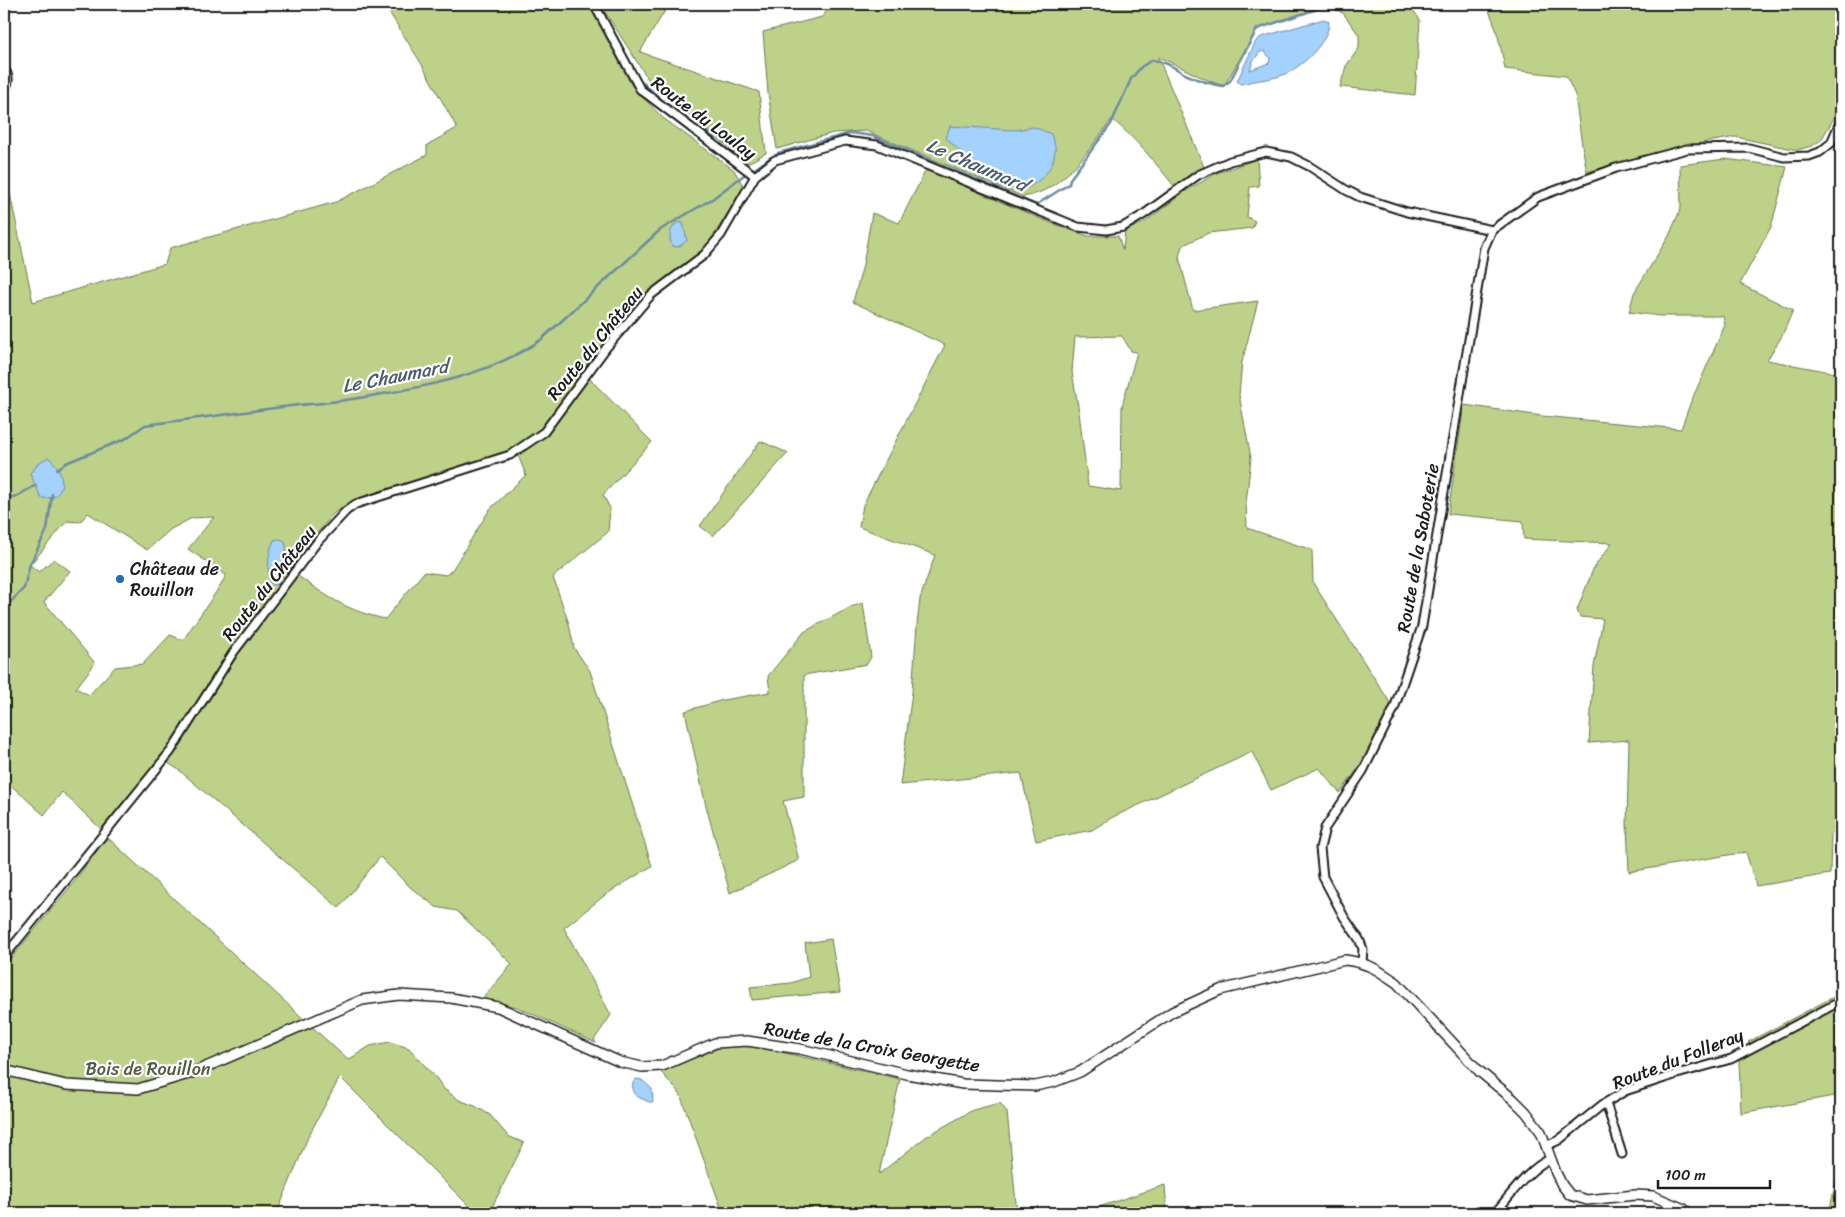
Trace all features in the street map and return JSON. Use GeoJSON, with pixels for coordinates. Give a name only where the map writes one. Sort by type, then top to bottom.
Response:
{"type":"FeatureCollection","features":[{"type":"Feature","properties":{"kind":"street","name":"Route du Loulay"},"geometry":{"type":"LineString","coordinates":[[594,4],[640,89],[755,176]]}},
{"type":"Feature","properties":{"kind":"street"},"geometry":{"type":"LineString","coordinates":[[4,69],[9,79],[4,89]]}},
{"type":"Feature","properties":{"kind":"street"},"geometry":{"type":"LineString","coordinates":[[1492,230],[1538,197],[1616,168],[1687,150],[1749,148],[1784,157],[1809,156],[1820,152],[1831,143],[1841,120]]}},
{"type":"Feature","properties":{"kind":"street","name":"Route du Château"},"geometry":{"type":"LineString","coordinates":[[4,957],[171,751],[233,653],[318,542],[346,511],[356,504],[510,455],[544,432],[606,348],[651,295],[704,255],[721,235],[755,176],[775,160],[845,141],[877,145],[1078,226],[1106,230],[1123,227],[1143,215],[1198,175],[1230,161],[1266,152],[1291,158],[1310,166],[1360,197],[1407,212],[1492,230]]}},
{"type":"Feature","properties":{"kind":"street","name":"Route de la Saboterie"},"geometry":{"type":"LineString","coordinates":[[1362,962],[1363,949],[1323,876],[1320,848],[1325,828],[1363,771],[1394,709],[1422,626],[1484,248],[1492,230]]}},
{"type":"Feature","properties":{"kind":"street","name":"Route de la Croix Georgette"},"geometry":{"type":"LineString","coordinates":[[4,1070],[66,1085],[138,1089],[192,1073],[362,1000],[399,995],[451,998],[498,1007],[620,1062],[642,1067],[662,1066],[715,1043],[747,1040],[800,1049],[906,1074],[963,1084],[1035,1086],[1054,1082],[1080,1072],[1172,1012],[1220,990],[1345,960],[1362,962]]}},
{"type":"Feature","properties":{"kind":"street"},"geometry":{"type":"LineString","coordinates":[[1362,962],[1396,983],[1479,1071],[1526,1112],[1541,1132],[1550,1159],[1562,1185],[1570,1195],[1587,1200],[1635,1195],[1653,1196],[1684,1208],[1688,1213]]}},
{"type":"Feature","properties":{"kind":"street","name":"Route du Folleray"},"geometry":{"type":"LineString","coordinates":[[1546,1146],[1559,1140],[1606,1103],[1625,1091],[1676,1074],[1731,1059],[1841,1001]]}},
{"type":"Feature","properties":{"kind":"street","name":"Route du Folleray"},"geometry":{"type":"LineString","coordinates":[[1606,1103],[1622,1154]]}},
{"type":"Feature","properties":{"kind":"street"},"geometry":{"type":"LineString","coordinates":[[1495,1213],[1530,1174],[1543,1162],[1550,1159]]}},
{"type":"Feature","properties":{"kind":"green space"},"geometry":{"type":"Polygon","coordinates":[[[384,4],[588,4],[632,86],[663,118],[734,170],[744,187],[707,246],[637,305],[583,372],[652,442],[603,495],[610,508],[608,532],[553,577],[569,624],[574,648],[590,671],[652,866],[605,895],[564,928],[611,1015],[594,1040],[596,1043],[517,1007],[481,1000],[512,964],[457,911],[436,907],[410,887],[380,857],[339,908],[179,770],[160,758],[101,829],[62,792],[44,815],[4,779],[4,169],[33,302],[165,264],[170,248],[336,202],[427,155],[427,145],[457,128],[421,63],[384,4]],[[515,448],[363,498],[334,513],[307,546],[291,571],[335,601],[358,611],[385,619],[424,572],[446,575],[452,570],[490,509],[526,475],[515,448]],[[88,513],[80,522],[67,521],[30,565],[39,572],[54,559],[70,571],[44,602],[95,663],[76,688],[89,695],[115,667],[143,664],[170,635],[183,640],[226,575],[188,549],[214,517],[192,518],[171,529],[147,550],[88,513]]]}},
{"type":"Feature","properties":{"kind":"green space"},"geometry":{"type":"Polygon","coordinates":[[[600,4],[669,4],[640,52],[759,92],[766,153],[748,163],[650,82],[600,4]]]}},
{"type":"Feature","properties":{"kind":"green space"},"geometry":{"type":"Polygon","coordinates":[[[832,4],[1409,4],[1420,20],[1415,95],[1340,87],[1346,66],[1359,48],[1359,35],[1343,13],[1330,7],[1314,10],[1257,29],[1224,86],[1158,57],[1204,167],[1174,186],[1145,151],[1112,119],[1085,155],[1063,178],[1038,193],[1023,197],[866,131],[833,133],[777,149],[768,93],[763,32],[822,17],[832,4]]]}},
{"type":"Feature","properties":{"kind":"green space"},"geometry":{"type":"Polygon","coordinates":[[[1486,4],[1841,4],[1841,99],[1834,118],[1821,140],[1812,146],[1797,150],[1736,137],[1673,148],[1587,172],[1575,95],[1566,76],[1505,69],[1498,36],[1486,4]]]}},
{"type":"Feature","properties":{"kind":"green space"},"geometry":{"type":"Polygon","coordinates":[[[1257,159],[1259,186],[1250,187],[1247,217],[1255,221],[1252,228],[1208,233],[1182,246],[1179,257],[1193,310],[1258,301],[1242,362],[1239,395],[1251,458],[1246,503],[1247,528],[1312,550],[1313,583],[1391,704],[1365,759],[1340,793],[1319,768],[1271,790],[1252,752],[1111,818],[1092,830],[1036,841],[1021,773],[900,785],[912,692],[920,599],[935,555],[859,527],[863,505],[945,345],[853,302],[863,265],[872,213],[899,223],[926,170],[1051,223],[1088,236],[1118,236],[1123,250],[1125,231],[1145,222],[1184,192],[1217,173],[1257,159]],[[1122,336],[1075,337],[1072,372],[1088,486],[1121,491],[1122,406],[1137,352],[1131,351],[1122,336]]]}},
{"type":"Feature","properties":{"kind":"green space"},"geometry":{"type":"Polygon","coordinates":[[[1725,159],[1787,167],[1771,227],[1740,284],[1793,310],[1782,336],[1767,360],[1841,374],[1841,811],[1831,834],[1830,874],[1756,886],[1746,852],[1629,872],[1627,824],[1629,740],[1589,743],[1594,666],[1603,619],[1580,617],[1577,610],[1594,567],[1612,543],[1524,539],[1523,521],[1448,514],[1464,405],[1542,416],[1681,429],[1725,325],[1723,316],[1660,316],[1629,312],[1634,293],[1669,236],[1681,208],[1680,165],[1725,159]]]}},
{"type":"Feature","properties":{"kind":"green space"},"geometry":{"type":"Polygon","coordinates":[[[760,441],[788,453],[713,536],[700,526],[760,441]]]}},
{"type":"Feature","properties":{"kind":"green space"},"geometry":{"type":"Polygon","coordinates":[[[863,603],[871,657],[867,664],[804,675],[804,797],[783,801],[799,860],[730,893],[706,806],[685,711],[723,700],[770,692],[768,676],[804,632],[851,607],[863,603]]]}},
{"type":"Feature","properties":{"kind":"green space","name":"Bois de Rouillon"},"geometry":{"type":"Polygon","coordinates":[[[107,837],[348,1060],[370,1046],[389,1042],[409,1048],[444,1089],[459,1100],[475,1106],[490,1115],[508,1136],[524,1143],[489,1213],[465,1213],[469,1206],[340,1077],[308,1137],[277,1213],[4,1213],[4,967],[74,882],[107,837]]]}},
{"type":"Feature","properties":{"kind":"green space"},"geometry":{"type":"Polygon","coordinates":[[[831,939],[840,992],[752,1000],[750,987],[791,983],[809,977],[805,943],[831,939]]]}},
{"type":"Feature","properties":{"kind":"green space"},"geometry":{"type":"Polygon","coordinates":[[[1841,993],[1841,1097],[1834,1096],[1741,1113],[1739,1061],[1755,1051],[1748,1042],[1841,993]]]}},
{"type":"Feature","properties":{"kind":"green space"},"geometry":{"type":"Polygon","coordinates":[[[724,1046],[758,1047],[900,1079],[879,1174],[927,1136],[973,1110],[1000,1103],[1007,1112],[1017,1213],[723,1213],[680,1094],[661,1072],[724,1046]]]}},
{"type":"Feature","properties":{"kind":"green space"},"geometry":{"type":"Polygon","coordinates":[[[1841,1158],[1841,1213],[1829,1213],[1841,1158]]]}},
{"type":"Feature","properties":{"kind":"green space"},"geometry":{"type":"Polygon","coordinates":[[[1165,1185],[1167,1213],[1067,1213],[1090,1210],[1165,1185]]]}},
{"type":"Feature","properties":{"kind":"water"},"geometry":{"type":"Polygon","coordinates":[[[1324,19],[1329,22],[1328,30],[1319,47],[1296,68],[1280,76],[1241,84],[1237,81],[1256,41],[1261,37],[1324,19]],[[1264,51],[1260,52],[1253,61],[1250,70],[1269,63],[1270,58],[1264,51]]]}},
{"type":"Feature","properties":{"kind":"water"},"geometry":{"type":"Polygon","coordinates":[[[950,126],[1015,130],[1034,127],[1051,134],[1055,148],[1052,164],[1040,179],[1023,190],[981,172],[946,138],[950,126]]]}},
{"type":"Feature","properties":{"kind":"water"},"geometry":{"type":"Polygon","coordinates":[[[678,222],[683,223],[687,241],[678,247],[672,246],[670,232],[678,222]]]}},
{"type":"Feature","properties":{"kind":"water"},"geometry":{"type":"Polygon","coordinates":[[[48,457],[58,469],[62,484],[57,495],[50,498],[41,498],[30,473],[37,464],[48,457]]]}},
{"type":"Feature","properties":{"kind":"water"},"geometry":{"type":"Polygon","coordinates":[[[280,539],[285,541],[285,563],[278,584],[274,585],[270,583],[269,578],[269,555],[274,540],[280,539]]]}},
{"type":"Feature","properties":{"kind":"water"},"geometry":{"type":"Polygon","coordinates":[[[636,1079],[642,1080],[652,1089],[653,1102],[636,1096],[633,1085],[636,1079]]]}},
{"type":"Feature","properties":{"kind":"waterway"},"geometry":{"type":"LineString","coordinates":[[599,4],[640,80],[664,102],[695,125],[705,130],[742,162]]}},
{"type":"Feature","properties":{"kind":"waterway","name":"Le Chaumard"},"geometry":{"type":"LineString","coordinates":[[778,153],[851,133],[873,136],[1036,205],[1069,184],[1070,179],[1111,124],[1131,79],[1141,67],[1152,60],[1162,62],[1199,80],[1223,86],[1230,81],[1257,29],[1314,10],[1323,4]]}},
{"type":"Feature","properties":{"kind":"waterway","name":"Le Chaumard"},"geometry":{"type":"LineString","coordinates":[[750,169],[755,169],[771,157]]}},
{"type":"Feature","properties":{"kind":"waterway","name":"Le Chaumard"},"geometry":{"type":"LineString","coordinates":[[57,469],[66,463],[125,439],[145,425],[334,402],[438,383],[481,370],[523,351],[542,339],[660,230],[712,199],[744,175]]}},
{"type":"Feature","properties":{"kind":"waterway","name":"Le Chaumard"},"geometry":{"type":"LineString","coordinates":[[4,499],[17,496],[36,485]]}},
{"type":"Feature","properties":{"kind":"waterway"},"geometry":{"type":"LineString","coordinates":[[4,609],[24,588],[30,564],[47,530],[52,494]]}},
{"type":"Feature","properties":{"kind":"place","name":"Château de Rouillon"},"geometry":{"type":"Point","coordinates":[120,579]}}]}
